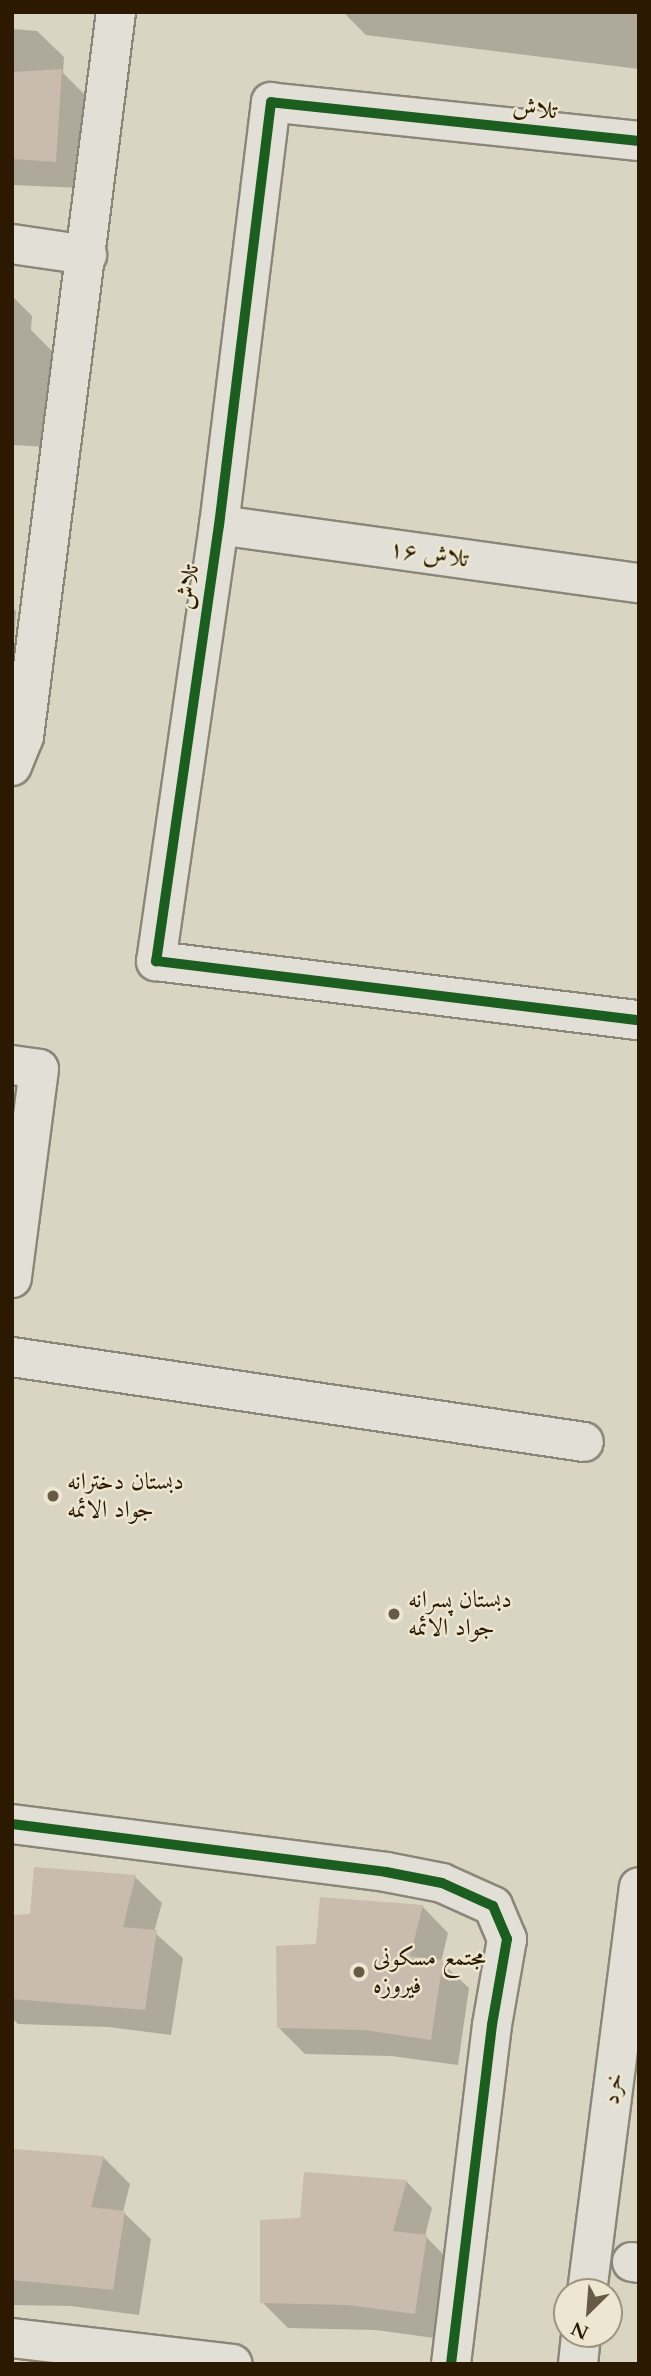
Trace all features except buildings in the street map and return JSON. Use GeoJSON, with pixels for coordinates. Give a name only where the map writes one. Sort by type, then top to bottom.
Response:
{"type":"FeatureCollection","features":[{"type":"Feature","properties":{"kind":"street"},"geometry":{"type":"LineString","coordinates":[[12,766],[24,737],[116,12]]}},
{"type":"Feature","properties":{"kind":"street","name":"تلاش"},"geometry":{"type":"LineString","coordinates":[[639,141],[271,102],[219,524],[156,961],[639,1020]]}},
{"type":"Feature","properties":{"kind":"street"},"geometry":{"type":"LineString","coordinates":[[12,244],[87,255]]}},
{"type":"Feature","properties":{"kind":"street","name":"تلاش ۱۶"},"geometry":{"type":"LineString","coordinates":[[219,524],[639,583]]}},
{"type":"Feature","properties":{"kind":"street"},"geometry":{"type":"LineString","coordinates":[[12,1279],[26,1067]]}},
{"type":"Feature","properties":{"kind":"street"},"geometry":{"type":"LineString","coordinates":[[12,1357],[584,1442]]}},
{"type":"Feature","properties":{"kind":"street"},"geometry":{"type":"LineString","coordinates":[[12,1824],[386,1872],[442,1883],[493,1906],[507,1939],[492,2025],[451,2364]]}},
{"type":"Feature","properties":{"kind":"street","name":"خرد"},"geometry":{"type":"LineString","coordinates":[[589,2278],[639,1887]]}},
{"type":"Feature","properties":{"kind":"street"},"geometry":{"type":"LineString","coordinates":[[12,2338],[232,2364]]}},
{"type":"Feature","properties":{"kind":"cycle path"},"geometry":{"type":"LineString","coordinates":[[639,141],[271,102],[219,525],[156,961],[639,1020]]}},
{"type":"Feature","properties":{"kind":"cycle path"},"geometry":{"type":"LineString","coordinates":[[12,1824],[386,1872],[442,1883],[493,1906],[507,1939],[492,2025],[451,2364]]}},
{"type":"Feature","properties":{"kind":"place","name":"دبستان دخترانه جواد الائمه"},"geometry":{"type":"Point","coordinates":[53,1496]}},
{"type":"Feature","properties":{"kind":"place","name":"دبستان پسرانه جواد الائمه"},"geometry":{"type":"Point","coordinates":[394,1614]}},
{"type":"Feature","properties":{"kind":"place","name":"مجتمع مسکونی فیروزه"},"geometry":{"type":"Point","coordinates":[359,1972]}}]}
